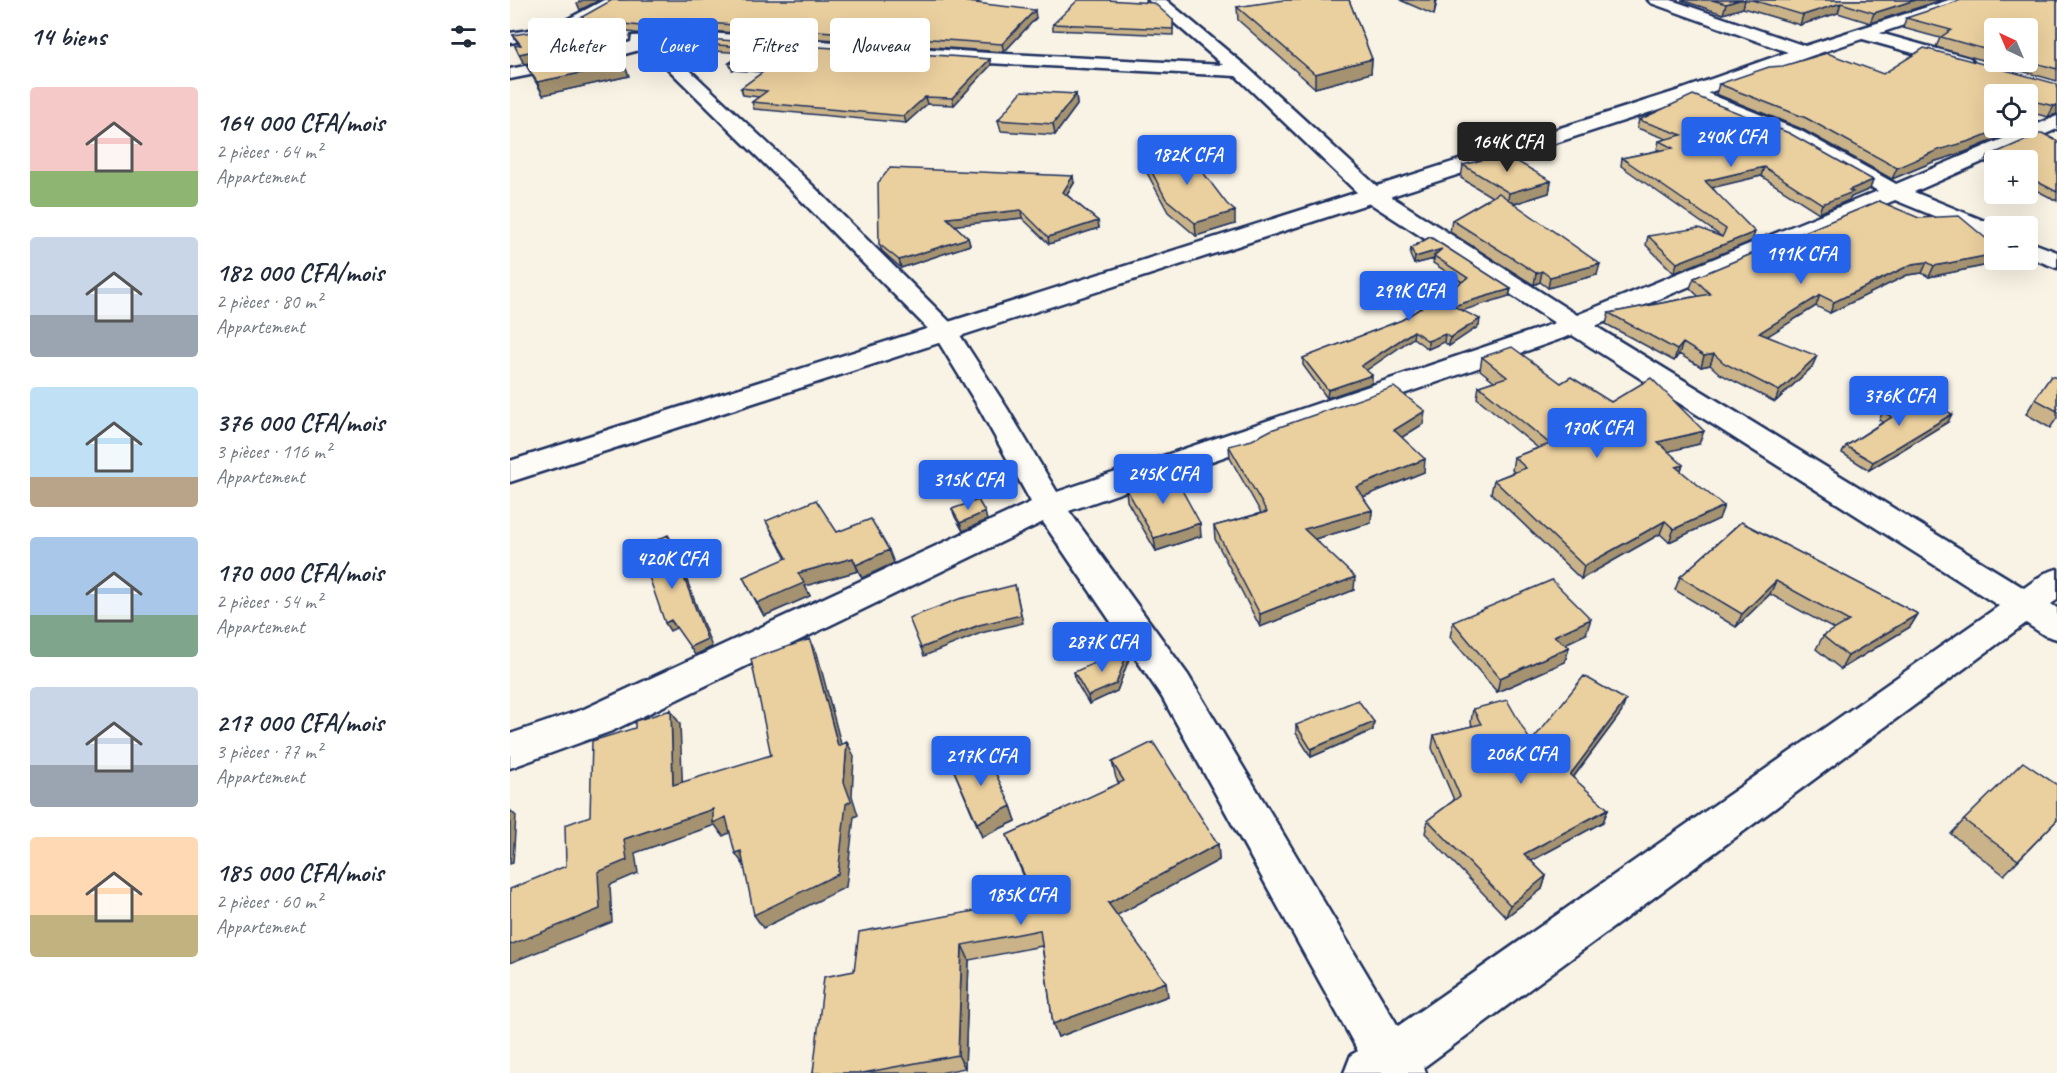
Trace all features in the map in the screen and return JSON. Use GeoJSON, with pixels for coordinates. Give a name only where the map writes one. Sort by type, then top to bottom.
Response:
{"type":"FeatureCollection","features":[{"type":"Feature","properties":{"kind":"street"},"geometry":{"type":"LineString","coordinates":[[582,18],[616,0]]}},
{"type":"Feature","properties":{"kind":"street"},"geometry":{"type":"LineString","coordinates":[[681,72],[800,186],[945,332],[993,408],[1049,506],[1175,686],[1387,1069],[2046,604],[1575,326],[1373,195],[1240,71],[1156,0]]}},
{"type":"Feature","properties":{"kind":"street"},"geometry":{"type":"LineString","coordinates":[[1656,0],[1804,52]]}},
{"type":"Feature","properties":{"kind":"street"},"geometry":{"type":"LineString","coordinates":[[510,472],[1690,93],[1804,52],[1965,0]]}},
{"type":"Feature","properties":{"kind":"street"},"geometry":{"type":"LineString","coordinates":[[1865,34],[1978,66]]}},
{"type":"Feature","properties":{"kind":"street"},"geometry":{"type":"LineString","coordinates":[[510,38],[528,35]]}},
{"type":"Feature","properties":{"kind":"street"},"geometry":{"type":"LineString","coordinates":[[718,39],[988,58],[1240,71]]}},
{"type":"Feature","properties":{"kind":"street"},"geometry":{"type":"LineString","coordinates":[[510,74],[595,57],[638,45]]}},
{"type":"Feature","properties":{"kind":"street"},"geometry":{"type":"LineString","coordinates":[[1690,93],[1794,135],[1895,192],[1984,229]]}},
{"type":"Feature","properties":{"kind":"street"},"geometry":{"type":"LineString","coordinates":[[510,751],[598,720],[1049,506],[1575,326],[2057,122]]}},
{"type":"Feature","properties":{"kind":"street"},"geometry":{"type":"LineString","coordinates":[[2038,252],[2057,261]]}},
{"type":"Feature","properties":{"kind":"building"},"geometry":{"type":"Polygon","coordinates":[[[612,0],[970,0],[967,2],[1035,10],[1002,44],[930,39],[930,18],[830,18],[830,32],[818,31],[818,18],[730,18],[730,25],[718,24],[718,18],[638,18],[638,26],[626,24],[626,18],[580,18],[612,0]]]}},
{"type":"Feature","properties":{"kind":"building"},"geometry":{"type":"Polygon","coordinates":[[[1078,0],[1154,3],[1173,20],[1173,29],[1053,24],[1078,0]]]}},
{"type":"Feature","properties":{"kind":"building"},"geometry":{"type":"Polygon","coordinates":[[[1284,0],[1349,0],[1372,59],[1315,74],[1237,7],[1284,0]]]}},
{"type":"Feature","properties":{"kind":"building"},"geometry":{"type":"Polygon","coordinates":[[[1712,0],[1739,0],[1726,4],[1712,0]]]}},
{"type":"Feature","properties":{"kind":"building"},"geometry":{"type":"Polygon","coordinates":[[[1752,0],[1915,0],[1874,13],[1841,3],[1803,15],[1752,0]]]}},
{"type":"Feature","properties":{"kind":"building"},"geometry":{"type":"Polygon","coordinates":[[[1961,0],[2057,0],[2057,69],[2038,64],[2038,18],[1984,18],[1984,49],[1941,37],[1951,30],[1906,18],[1961,0]]]}},
{"type":"Feature","properties":{"kind":"building"},"geometry":{"type":"Polygon","coordinates":[[[528,32],[528,52],[519,54],[515,46],[521,45],[513,35],[528,32]]]}},
{"type":"Feature","properties":{"kind":"building"},"geometry":{"type":"Polygon","coordinates":[[[718,40],[730,41],[730,46],[718,45],[718,40]]]}},
{"type":"Feature","properties":{"kind":"building"},"geometry":{"type":"Polygon","coordinates":[[[818,47],[830,48],[830,72],[930,72],[930,55],[990,59],[952,98],[925,97],[904,116],[752,102],[767,91],[741,88],[763,72],[818,72],[818,47]]]}},
{"type":"Feature","properties":{"kind":"building"},"geometry":{"type":"Polygon","coordinates":[[[1924,48],[1984,64],[1984,72],[2013,72],[2057,84],[2057,105],[2038,102],[2038,84],[1984,84],[1984,135],[1938,150],[1897,168],[1806,118],[1719,84],[1769,67],[1783,66],[1827,53],[1883,74],[1924,48]]]}},
{"type":"Feature","properties":{"kind":"building"},"geometry":{"type":"Polygon","coordinates":[[[531,72],[585,72],[537,82],[531,72]]]}},
{"type":"Feature","properties":{"kind":"building"},"geometry":{"type":"Polygon","coordinates":[[[1022,91],[1076,94],[1053,124],[998,120],[1022,91]]]}},
{"type":"Feature","properties":{"kind":"building"},"geometry":{"type":"Polygon","coordinates":[[[1693,95],[1789,133],[1873,180],[1849,190],[1853,192],[1822,204],[1764,167],[1705,181],[1755,232],[1677,263],[1648,236],[1699,228],[1722,237],[1726,229],[1622,158],[1673,148],[1659,141],[1682,135],[1639,120],[1693,95]]]}},
{"type":"Feature","properties":{"kind":"building"},"geometry":{"type":"Polygon","coordinates":[[[2042,133],[2057,141],[2057,192],[2038,182],[2038,150],[2002,150],[2030,138],[2038,138],[2038,135],[2042,133]]]}},
{"type":"Feature","properties":{"kind":"building"},"geometry":{"type":"Polygon","coordinates":[[[1186,150],[1227,204],[1235,211],[1195,223],[1166,199],[1144,157],[1186,150]]]}},
{"type":"Feature","properties":{"kind":"building"},"geometry":{"type":"Polygon","coordinates":[[[1504,154],[1551,181],[1509,193],[1463,165],[1504,154]]]}},
{"type":"Feature","properties":{"kind":"building"},"geometry":{"type":"Polygon","coordinates":[[[890,168],[1073,176],[1063,192],[1098,221],[1048,237],[1021,210],[947,218],[968,238],[899,260],[879,244],[878,183],[890,168]]]}},
{"type":"Feature","properties":{"kind":"building"},"geometry":{"type":"Polygon","coordinates":[[[1499,193],[1600,264],[1550,277],[1542,271],[1536,273],[1452,220],[1499,193]]]}},
{"type":"Feature","properties":{"kind":"building"},"geometry":{"type":"Polygon","coordinates":[[[1879,201],[1919,218],[1959,216],[1984,237],[1984,256],[1934,266],[1927,262],[1912,264],[1834,302],[1820,295],[1759,333],[1817,356],[1779,391],[1724,363],[1714,354],[1704,356],[1683,343],[1677,350],[1609,313],[1710,294],[1694,278],[1879,201]]]}},
{"type":"Feature","properties":{"kind":"building"},"geometry":{"type":"Polygon","coordinates":[[[1430,237],[1511,289],[1453,306],[1480,319],[1450,338],[1445,334],[1428,341],[1414,331],[1361,366],[1372,375],[1328,390],[1303,358],[1402,320],[1468,278],[1434,256],[1442,249],[1415,257],[1411,248],[1430,237]]]}},
{"type":"Feature","properties":{"kind":"building"},"geometry":{"type":"Polygon","coordinates":[[[1512,347],[1561,383],[1571,377],[1611,402],[1651,378],[1704,431],[1658,442],[1683,465],[1676,467],[1724,506],[1674,529],[1665,521],[1584,566],[1494,480],[1526,468],[1514,457],[1550,444],[1479,386],[1507,377],[1482,357],[1512,347]]]}},
{"type":"Feature","properties":{"kind":"building"},"geometry":{"type":"Polygon","coordinates":[[[2051,376],[2057,378],[2057,411],[2035,399],[2051,376]]]}},
{"type":"Feature","properties":{"kind":"building"},"geometry":{"type":"Polygon","coordinates":[[[1394,387],[1425,411],[1394,430],[1425,459],[1356,487],[1372,510],[1304,529],[1355,577],[1260,614],[1214,526],[1267,512],[1229,446],[1252,440],[1271,430],[1394,387]]]}},
{"type":"Feature","properties":{"kind":"building"},"geometry":{"type":"Polygon","coordinates":[[[1915,393],[1952,414],[1873,462],[1846,446],[1892,417],[1883,412],[1915,393]]]}},
{"type":"Feature","properties":{"kind":"building"},"geometry":{"type":"Polygon","coordinates":[[[1172,472],[1200,523],[1154,538],[1126,488],[1172,472]]]}},
{"type":"Feature","properties":{"kind":"building"},"geometry":{"type":"Polygon","coordinates":[[[816,500],[837,532],[871,519],[889,550],[856,565],[853,558],[798,573],[804,583],[757,603],[743,577],[787,558],[766,521],[816,500]]]}},
{"type":"Feature","properties":{"kind":"building"},"geometry":{"type":"Polygon","coordinates":[[[978,500],[985,512],[960,523],[952,509],[978,500]]]}},
{"type":"Feature","properties":{"kind":"building"},"geometry":{"type":"Polygon","coordinates":[[[1741,522],[1918,614],[1848,656],[1823,636],[1849,621],[1776,581],[1742,614],[1680,577],[1741,522]]]}},
{"type":"Feature","properties":{"kind":"building"},"geometry":{"type":"Polygon","coordinates":[[[668,535],[707,639],[690,647],[671,620],[665,623],[639,548],[668,535]]]}},
{"type":"Feature","properties":{"kind":"building"},"geometry":{"type":"Polygon","coordinates":[[[1552,580],[1591,619],[1554,636],[1569,647],[1500,678],[1453,622],[1552,580]]]}},
{"type":"Feature","properties":{"kind":"building"},"geometry":{"type":"Polygon","coordinates":[[[1015,585],[1021,615],[979,625],[921,648],[909,618],[959,599],[1015,585]]]}},
{"type":"Feature","properties":{"kind":"building"},"geometry":{"type":"Polygon","coordinates":[[[810,639],[838,746],[847,742],[844,782],[851,801],[846,804],[838,874],[754,915],[741,851],[735,853],[726,817],[713,823],[713,809],[624,839],[627,860],[598,872],[600,909],[510,945],[510,889],[566,866],[565,825],[590,816],[592,741],[635,728],[635,721],[671,710],[673,785],[771,755],[751,659],[810,639]]]}},
{"type":"Feature","properties":{"kind":"building"},"geometry":{"type":"Polygon","coordinates":[[[1129,648],[1116,684],[1088,696],[1074,672],[1129,648]]]}},
{"type":"Feature","properties":{"kind":"building"},"geometry":{"type":"Polygon","coordinates":[[[1584,676],[1626,700],[1570,775],[1608,809],[1524,854],[1546,876],[1510,905],[1428,820],[1460,796],[1434,735],[1481,724],[1473,709],[1507,700],[1531,742],[1584,676]]]}},
{"type":"Feature","properties":{"kind":"building"},"geometry":{"type":"Polygon","coordinates":[[[1358,700],[1374,722],[1311,749],[1296,725],[1358,700]]]}},
{"type":"Feature","properties":{"kind":"building"},"geometry":{"type":"Polygon","coordinates":[[[1153,742],[1218,844],[1108,903],[1166,982],[1053,1024],[1040,930],[962,945],[958,1055],[863,1073],[813,1073],[824,977],[854,971],[859,932],[1035,900],[1007,835],[1124,781],[1112,762],[1153,742]]]}},
{"type":"Feature","properties":{"kind":"building"},"geometry":{"type":"Polygon","coordinates":[[[985,751],[1011,806],[977,823],[952,766],[985,751]]]}},
{"type":"Feature","properties":{"kind":"building"},"geometry":{"type":"Polygon","coordinates":[[[2023,762],[2057,785],[2057,820],[2018,860],[1964,820],[2023,762]]]}}]}
